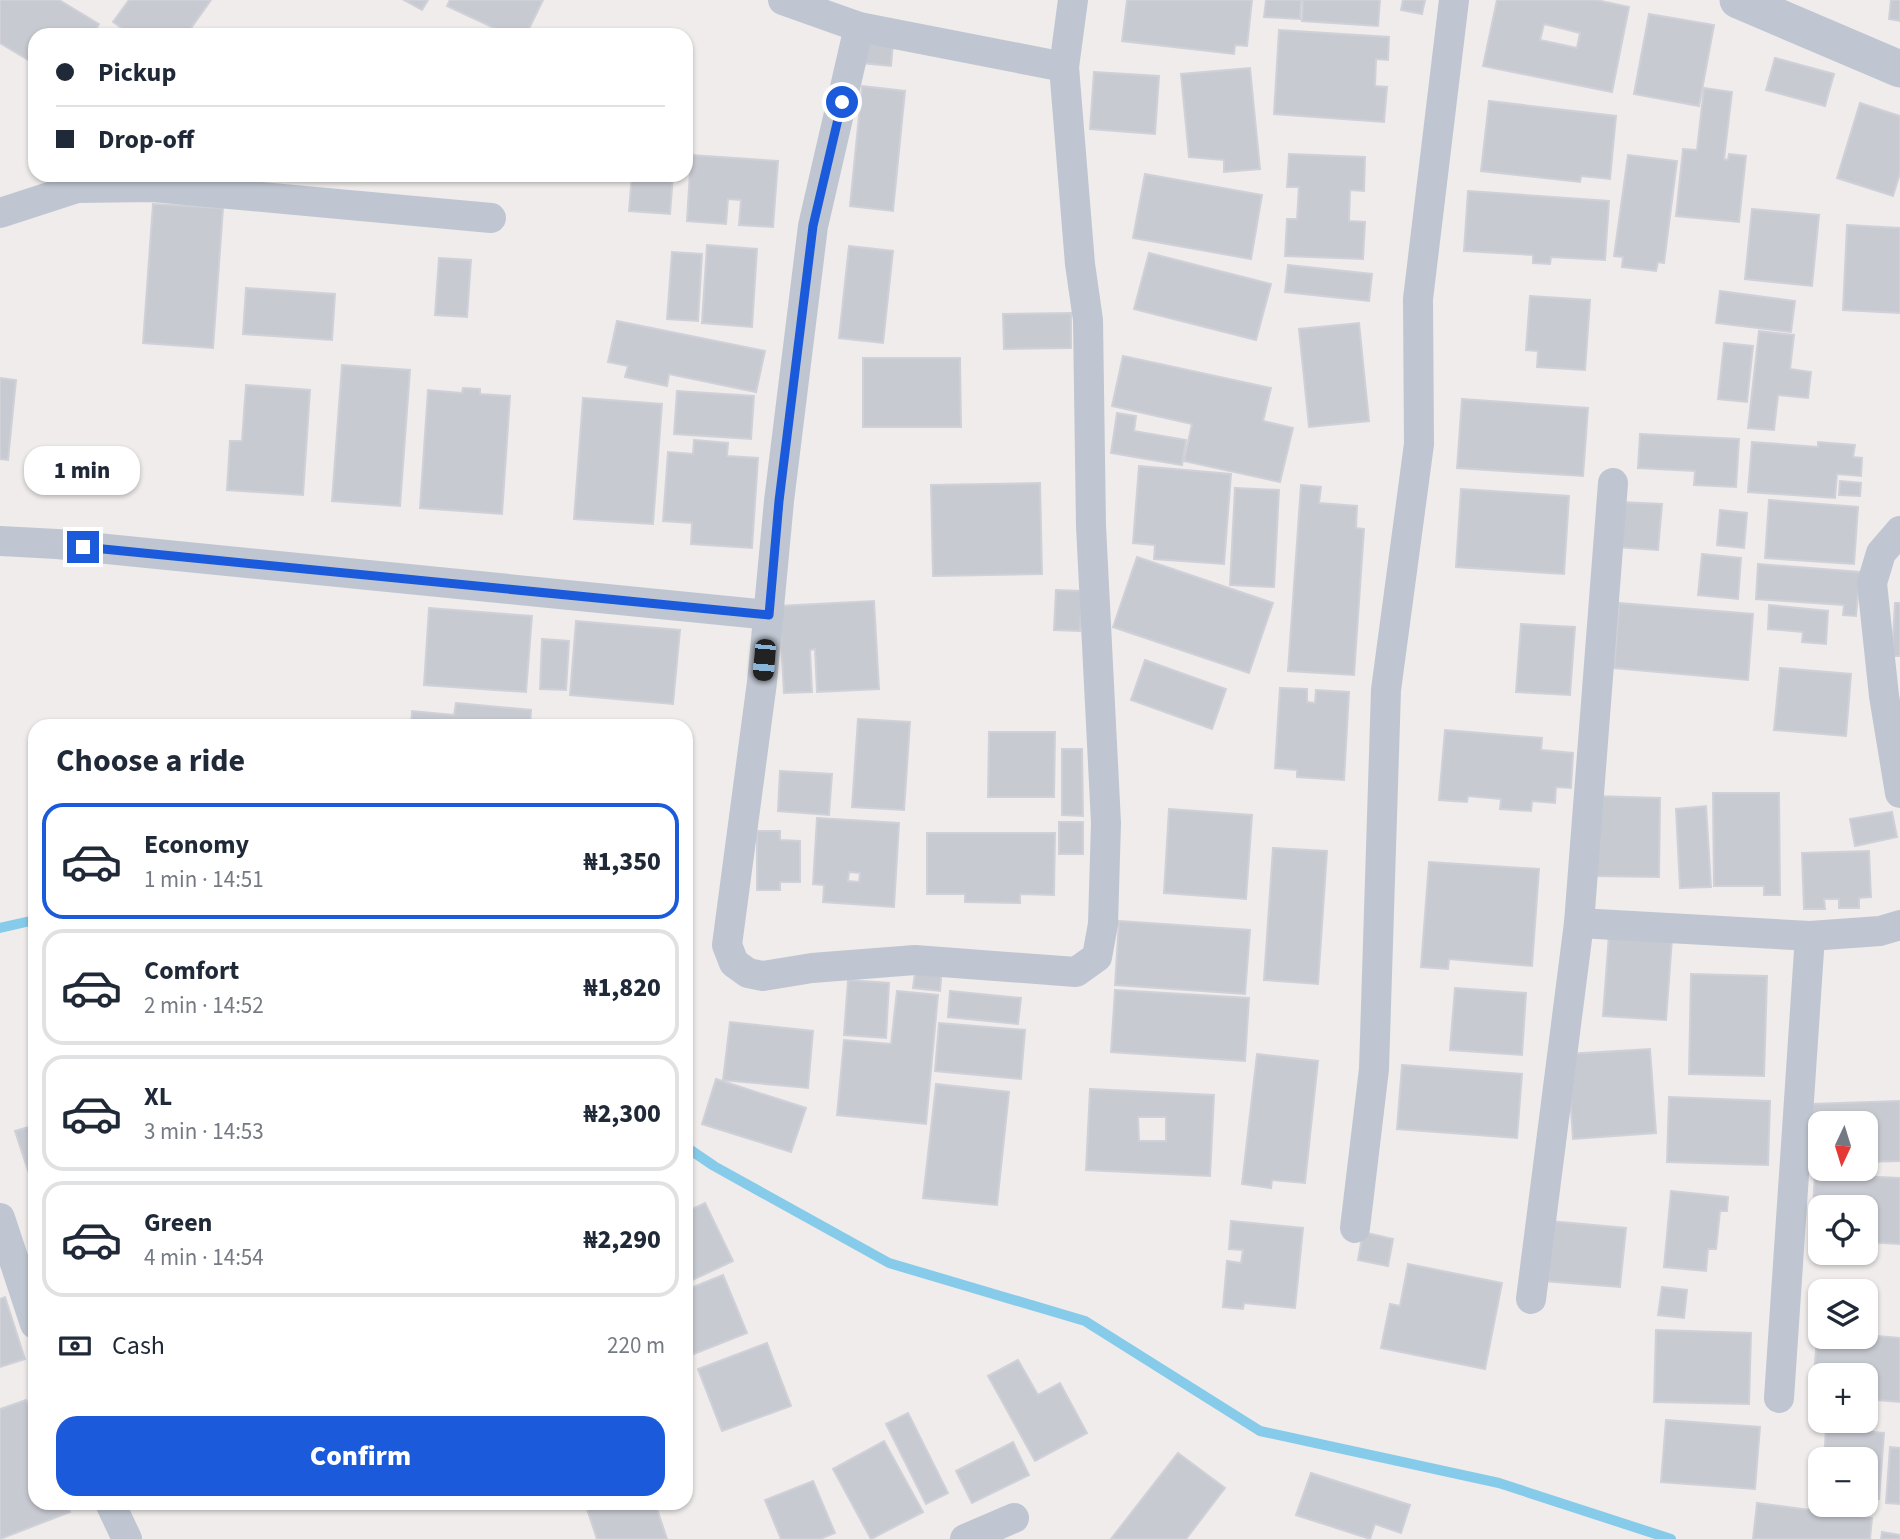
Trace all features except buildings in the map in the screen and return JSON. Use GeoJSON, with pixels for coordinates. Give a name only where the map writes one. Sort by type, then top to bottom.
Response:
{"type":"FeatureCollection","features":[{"type":"Feature","properties":{"kind":"street"},"geometry":{"type":"LineString","coordinates":[[783,0],[859,27],[1064,67]]}},
{"type":"Feature","properties":{"kind":"street"},"geometry":{"type":"LineString","coordinates":[[859,27],[813,226],[780,488],[769,615],[727,945],[734,963],[748,973],[763,976],[812,968],[915,960],[1076,972],[1097,957],[1103,924],[1106,823],[1091,526],[1088,320],[1080,264],[1064,67],[1073,0]]}},
{"type":"Feature","properties":{"kind":"street"},"geometry":{"type":"LineString","coordinates":[[1355,1228],[1374,1069],[1386,690],[1419,444],[1418,299],[1454,0]]}},
{"type":"Feature","properties":{"kind":"street"},"geometry":{"type":"LineString","coordinates":[[1738,0],[1900,69]]}},
{"type":"Feature","properties":{"kind":"street"},"geometry":{"type":"LineString","coordinates":[[0,214],[77,188],[153,187],[491,218]]}},
{"type":"Feature","properties":{"kind":"street"},"geometry":{"type":"LineString","coordinates":[[1531,1299],[1579,923],[1613,483]]}},
{"type":"Feature","properties":{"kind":"street"},"geometry":{"type":"LineString","coordinates":[[1900,531],[1881,553],[1872,583],[1884,696],[1900,793]]}},
{"type":"Feature","properties":{"kind":"street"},"geometry":{"type":"LineString","coordinates":[[0,541],[57,544],[769,615]]}},
{"type":"Feature","properties":{"kind":"street"},"geometry":{"type":"LineString","coordinates":[[1579,923],[1810,936],[1880,931],[1900,925]]}},
{"type":"Feature","properties":{"kind":"street"},"geometry":{"type":"LineString","coordinates":[[1779,1398],[1810,936]]}},
{"type":"Feature","properties":{"kind":"street"},"geometry":{"type":"LineString","coordinates":[[0,1218],[28,1303]]}},
{"type":"Feature","properties":{"kind":"street"},"geometry":{"type":"LineString","coordinates":[[113,1510],[127,1539]]}},
{"type":"Feature","properties":{"kind":"street"},"geometry":{"type":"LineString","coordinates":[[965,1539],[1014,1518]]}},
{"type":"Feature","properties":{"kind":"waterway"},"geometry":{"type":"LineString","coordinates":[[0,928],[28,922]]}},
{"type":"Feature","properties":{"kind":"waterway"},"geometry":{"type":"LineString","coordinates":[[693,1152],[889,1263],[1085,1321],[1260,1431],[1499,1483],[1671,1539]]}},
{"type":"Feature","properties":{"kind":"route"},"geometry":{"type":"LineString","coordinates":[[83,547],[769,615],[779,501],[813,226],[842,102]]}}]}
